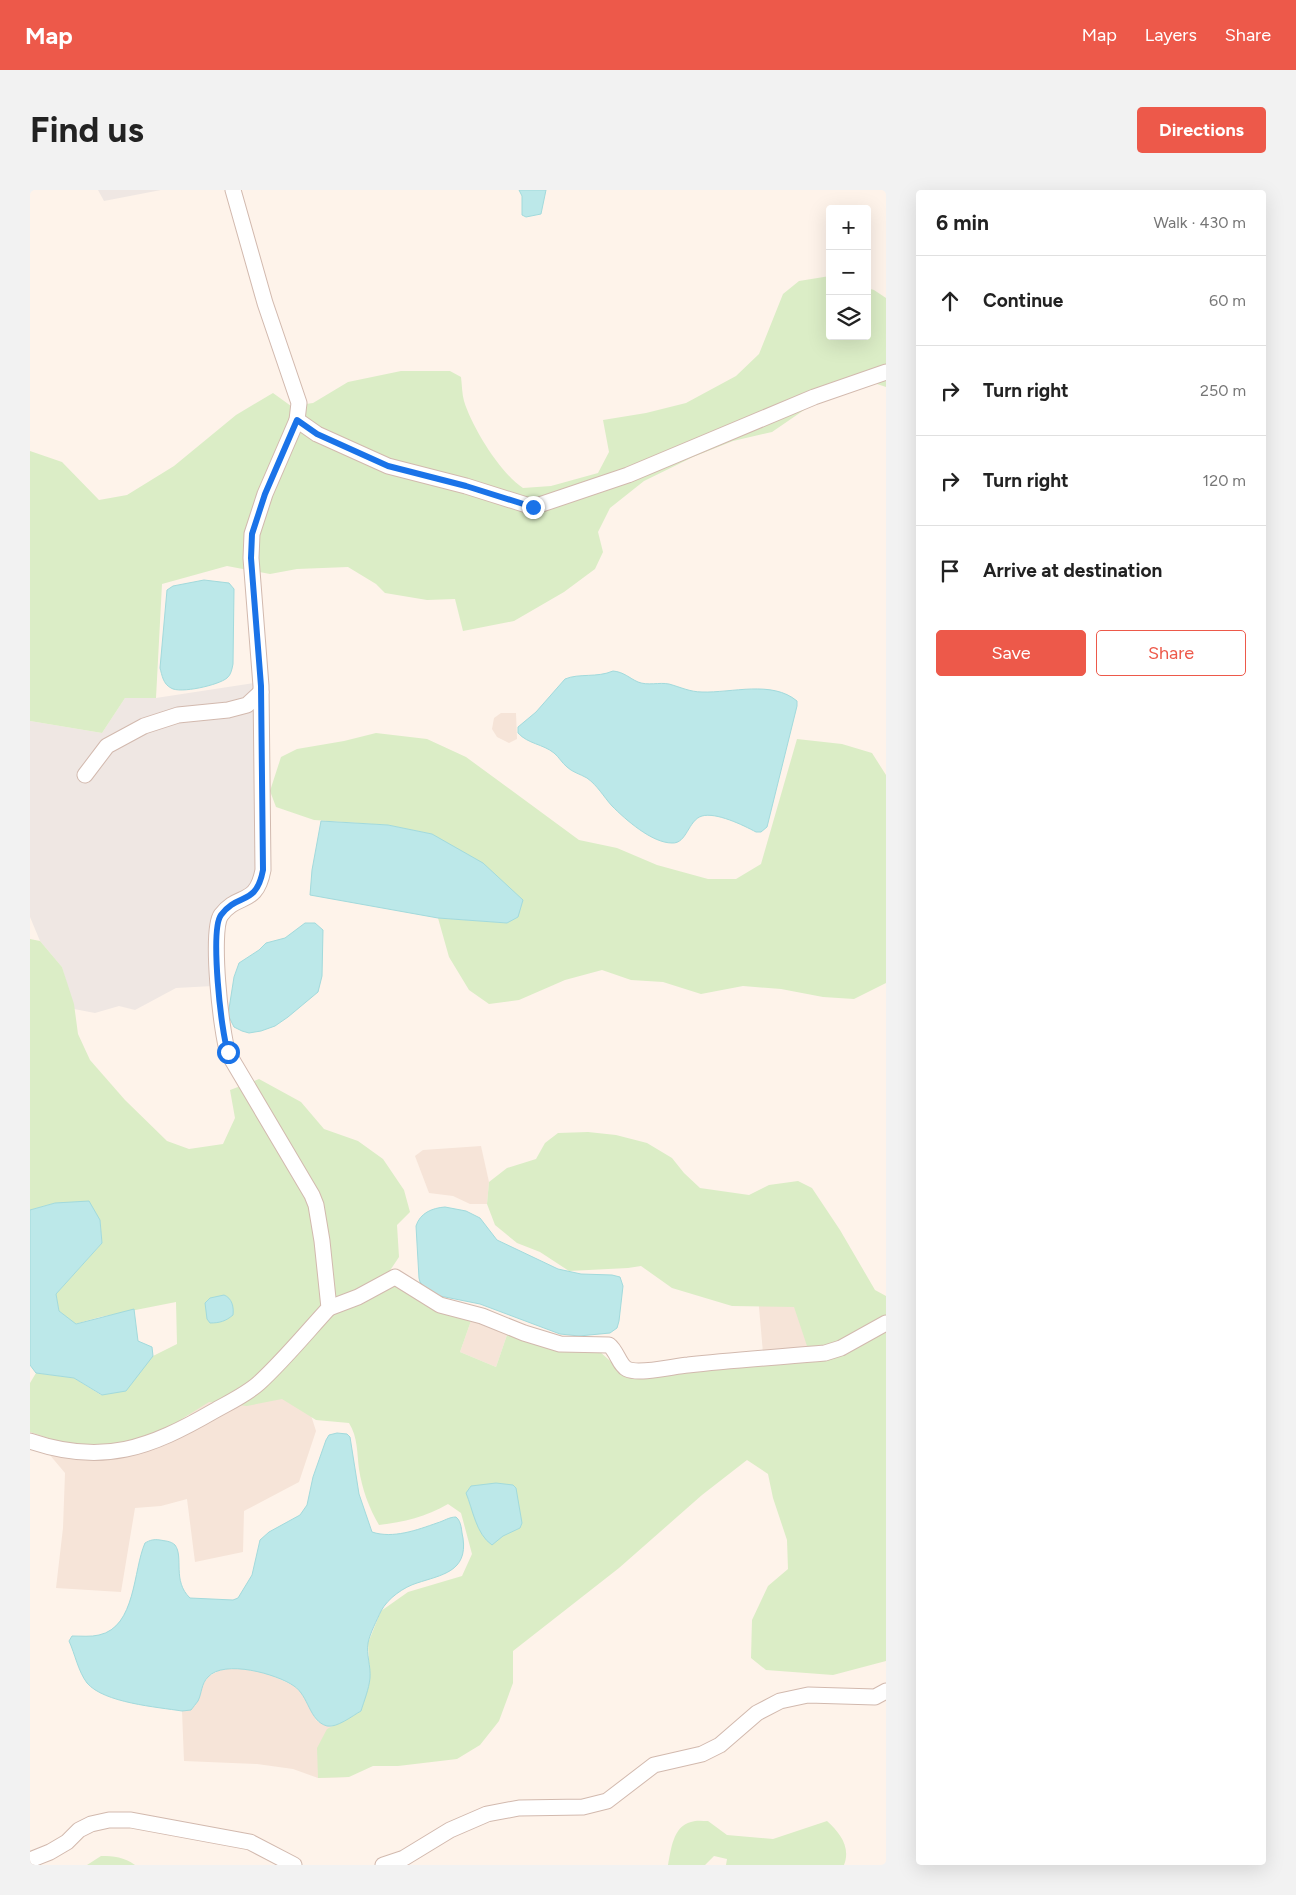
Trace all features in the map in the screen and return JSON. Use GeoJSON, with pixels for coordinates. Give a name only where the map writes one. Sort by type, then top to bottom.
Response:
{"type":"FeatureCollection","features":[{"type":"Feature","properties":{"kind":"street"},"geometry":{"type":"LineString","coordinates":[[233,190],[265,303],[299,402],[297,420],[265,494],[252,534],[251,558],[261,692],[263,870],[260,884],[256,891],[227,908],[219,918],[217,932],[221,1027],[228,1052],[312,1195],[316,1205],[322,1240],[329,1308]]}},
{"type":"Feature","properties":{"kind":"street"},"geometry":{"type":"LineString","coordinates":[[297,420],[317,434],[388,466],[466,486],[533,507],[628,475],[814,397],[886,372]]}},
{"type":"Feature","properties":{"kind":"street"},"geometry":{"type":"LineString","coordinates":[[85,775],[107,746],[144,726],[178,715],[228,710],[247,705],[261,692]]}},
{"type":"Feature","properties":{"kind":"street"},"geometry":{"type":"LineString","coordinates":[[30,1441],[76,1453],[135,1448],[158,1441],[181,1430],[257,1384],[329,1308],[358,1297],[395,1277],[440,1305],[482,1316],[530,1336],[560,1344],[609,1345],[614,1349],[624,1366],[632,1371],[660,1370],[686,1365],[825,1353],[841,1348],[886,1323]]}},
{"type":"Feature","properties":{"kind":"street"},"geometry":{"type":"LineString","coordinates":[[383,1865],[404,1858],[450,1830],[487,1814],[519,1808],[583,1807],[607,1801],[654,1766],[702,1754],[720,1746],[758,1713],[780,1701],[808,1695],[875,1697],[886,1691]]}},
{"type":"Feature","properties":{"kind":"street"},"geometry":{"type":"LineString","coordinates":[[30,1860],[50,1852],[67,1842],[79,1830],[91,1824],[109,1820],[131,1820],[250,1842],[294,1865]]}},
{"type":"Feature","properties":{"kind":"shaded area"},"geometry":{"type":"Polygon","coordinates":[[[98,190],[161,190],[104,201],[98,190]]]}},
{"type":"Feature","properties":{"kind":"shaded area"},"geometry":{"type":"Polygon","coordinates":[[[254,683],[257,869],[254,884],[216,911],[210,920],[213,986],[176,988],[135,1010],[119,1006],[95,1013],[74,1009],[62,967],[40,941],[30,917],[30,721],[102,733],[125,698],[156,698],[254,683]]]}},
{"type":"Feature","properties":{"kind":"shaded area"},"geometry":{"type":"Polygon","coordinates":[[[501,713],[516,713],[517,739],[509,743],[497,737],[492,729],[494,718],[501,713]]]}},
{"type":"Feature","properties":{"kind":"shaded area"},"geometry":{"type":"Polygon","coordinates":[[[481,1146],[489,1182],[487,1204],[470,1204],[453,1196],[429,1193],[415,1156],[423,1150],[481,1146]]]}},
{"type":"Feature","properties":{"kind":"shaded area"},"geometry":{"type":"Polygon","coordinates":[[[758,1296],[810,1296],[818,1348],[763,1353],[758,1296]]]}},
{"type":"Feature","properties":{"kind":"shaded area"},"geometry":{"type":"Polygon","coordinates":[[[472,1318],[508,1332],[496,1367],[460,1352],[472,1318]]]}},
{"type":"Feature","properties":{"kind":"shaded area"},"geometry":{"type":"Polygon","coordinates":[[[303,1390],[316,1431],[299,1482],[244,1511],[243,1552],[195,1562],[187,1499],[161,1506],[135,1508],[121,1592],[56,1588],[63,1528],[65,1473],[49,1454],[56,1417],[92,1415],[95,1457],[134,1453],[166,1445],[192,1431],[187,1401],[303,1390]]]}},
{"type":"Feature","properties":{"kind":"shaded area"},"geometry":{"type":"Polygon","coordinates":[[[222,1669],[246,1669],[269,1674],[294,1686],[302,1693],[316,1720],[324,1725],[333,1727],[349,1777],[318,1778],[293,1769],[257,1764],[184,1761],[182,1711],[191,1710],[198,1701],[201,1687],[209,1676],[222,1669]]]}},
{"type":"Feature","properties":{"kind":"green space"},"geometry":{"type":"Polygon","coordinates":[[[826,277],[826,340],[871,340],[871,289],[886,298],[886,387],[874,383],[807,408],[772,432],[733,441],[693,457],[644,481],[610,508],[598,532],[603,552],[595,569],[564,592],[514,621],[463,631],[455,599],[427,600],[385,593],[376,584],[348,567],[297,569],[270,574],[227,566],[162,584],[156,698],[125,698],[102,733],[30,721],[30,451],[62,462],[99,500],[127,495],[174,466],[236,415],[273,393],[291,406],[313,403],[348,382],[401,371],[450,371],[461,377],[464,401],[473,423],[488,449],[505,472],[523,488],[551,486],[598,473],[609,452],[603,420],[646,413],[686,403],[736,376],[759,354],[783,294],[799,281],[826,277]]]}},
{"type":"Feature","properties":{"kind":"green space"},"geometry":{"type":"Polygon","coordinates":[[[376,733],[427,739],[466,757],[579,840],[617,848],[657,865],[708,879],[736,879],[761,864],[797,739],[842,744],[872,753],[886,775],[886,983],[854,999],[823,997],[781,989],[743,986],[701,994],[663,982],[631,980],[602,970],[565,980],[519,1000],[489,1004],[469,990],[449,957],[438,918],[507,923],[432,834],[388,825],[314,820],[276,807],[270,791],[281,757],[297,749],[376,733]]]}},
{"type":"Feature","properties":{"kind":"green space"},"geometry":{"type":"Polygon","coordinates":[[[30,939],[40,941],[62,967],[74,1004],[78,1034],[90,1060],[125,1100],[167,1141],[189,1149],[223,1144],[235,1118],[230,1090],[259,1079],[301,1102],[324,1129],[358,1141],[383,1159],[404,1190],[410,1212],[397,1225],[399,1257],[389,1272],[472,1318],[460,1352],[496,1367],[508,1332],[599,1351],[618,1368],[811,1358],[794,1307],[732,1306],[672,1288],[641,1266],[569,1271],[540,1252],[517,1243],[495,1225],[487,1204],[489,1182],[507,1168],[536,1159],[545,1143],[558,1133],[588,1132],[616,1135],[647,1143],[672,1158],[700,1188],[749,1195],[769,1185],[798,1181],[812,1188],[840,1230],[875,1290],[886,1296],[886,1661],[833,1675],[766,1670],[751,1658],[752,1620],[768,1586],[788,1569],[787,1540],[773,1498],[768,1474],[747,1460],[702,1495],[619,1568],[513,1651],[513,1683],[499,1721],[480,1745],[457,1759],[398,1766],[373,1766],[349,1777],[318,1778],[317,1748],[327,1729],[361,1711],[370,1678],[368,1643],[381,1611],[408,1592],[462,1576],[472,1554],[461,1513],[448,1504],[415,1518],[379,1525],[364,1491],[359,1469],[356,1440],[349,1423],[316,1420],[282,1399],[247,1406],[209,1402],[166,1429],[119,1444],[66,1444],[30,1432],[30,1383],[36,1373],[74,1378],[101,1395],[141,1371],[151,1357],[177,1344],[176,1302],[100,1317],[75,1324],[59,1311],[56,1294],[102,1243],[100,1220],[55,1203],[30,1210],[30,939]]]}},
{"type":"Feature","properties":{"kind":"green space"},"geometry":{"type":"Polygon","coordinates":[[[693,1821],[708,1821],[727,1835],[773,1839],[827,1821],[840,1835],[845,1846],[846,1858],[844,1865],[726,1865],[727,1859],[714,1856],[705,1865],[668,1865],[674,1839],[680,1828],[693,1821]]]}},
{"type":"Feature","properties":{"kind":"green space"},"geometry":{"type":"Polygon","coordinates":[[[101,1856],[127,1860],[135,1865],[87,1865],[101,1856]]]}},
{"type":"Feature","properties":{"kind":"water"},"geometry":{"type":"Polygon","coordinates":[[[519,190],[546,190],[541,214],[526,217],[522,215],[522,196],[519,190]]]}},
{"type":"Feature","properties":{"kind":"water"},"geometry":{"type":"Polygon","coordinates":[[[204,580],[229,583],[234,589],[232,670],[223,681],[199,688],[176,690],[166,684],[160,668],[167,590],[173,586],[204,580]]]}},
{"type":"Feature","properties":{"kind":"water"},"geometry":{"type":"Polygon","coordinates":[[[613,671],[642,683],[669,684],[698,692],[764,689],[787,695],[797,701],[767,827],[761,832],[756,832],[729,820],[708,815],[697,818],[681,840],[677,842],[664,842],[656,839],[624,818],[591,781],[569,769],[550,750],[526,740],[518,733],[518,727],[536,712],[565,679],[613,671]]]}},
{"type":"Feature","properties":{"kind":"water"},"geometry":{"type":"Polygon","coordinates":[[[321,821],[388,825],[432,834],[483,863],[523,900],[518,917],[507,923],[438,918],[310,895],[312,870],[321,821]]]}},
{"type":"Feature","properties":{"kind":"water"},"geometry":{"type":"Polygon","coordinates":[[[305,923],[315,923],[323,930],[322,976],[318,992],[275,1026],[249,1033],[234,1027],[228,1015],[234,977],[239,963],[266,943],[285,938],[305,923]]]}},
{"type":"Feature","properties":{"kind":"water"},"geometry":{"type":"Polygon","coordinates":[[[89,1201],[100,1220],[102,1243],[56,1294],[59,1311],[76,1324],[134,1309],[138,1341],[152,1347],[153,1356],[126,1391],[102,1395],[74,1378],[36,1373],[30,1365],[30,1210],[55,1203],[89,1201]]]}},
{"type":"Feature","properties":{"kind":"water"},"geometry":{"type":"Polygon","coordinates":[[[445,1207],[466,1211],[480,1218],[497,1240],[558,1269],[581,1274],[620,1277],[623,1286],[617,1328],[610,1333],[579,1336],[560,1334],[480,1304],[440,1296],[430,1292],[420,1282],[419,1278],[416,1226],[420,1218],[427,1212],[445,1207]]]}},
{"type":"Feature","properties":{"kind":"water"},"geometry":{"type":"Polygon","coordinates":[[[224,1295],[232,1303],[233,1315],[223,1321],[210,1323],[207,1319],[205,1303],[210,1298],[224,1295]]]}},
{"type":"Feature","properties":{"kind":"water"},"geometry":{"type":"Polygon","coordinates":[[[337,1433],[347,1434],[350,1437],[359,1494],[372,1532],[388,1535],[405,1533],[456,1517],[460,1524],[463,1538],[461,1558],[457,1565],[443,1574],[402,1590],[392,1597],[381,1611],[368,1643],[370,1678],[361,1711],[340,1723],[327,1726],[316,1719],[299,1690],[294,1686],[276,1677],[251,1670],[226,1669],[216,1672],[208,1677],[204,1683],[199,1698],[191,1710],[182,1711],[118,1700],[95,1690],[87,1683],[69,1641],[72,1636],[99,1635],[111,1630],[120,1621],[127,1609],[145,1543],[158,1540],[175,1545],[179,1556],[181,1584],[190,1598],[233,1600],[238,1598],[252,1575],[260,1540],[269,1532],[300,1515],[307,1505],[313,1477],[326,1440],[329,1435],[337,1433]]]}},
{"type":"Feature","properties":{"kind":"water"},"geometry":{"type":"Polygon","coordinates":[[[496,1483],[513,1485],[516,1488],[522,1523],[520,1528],[503,1536],[492,1545],[482,1535],[466,1493],[471,1486],[496,1483]]]}},
{"type":"Feature","properties":{"kind":"route"},"geometry":{"type":"LineString","coordinates":[[228,1052],[223,1040],[219,1002],[217,932],[219,918],[227,908],[256,891],[260,884],[263,870],[261,686],[251,558],[252,534],[265,494],[297,420],[317,434],[388,466],[466,486],[533,507]]}}]}
